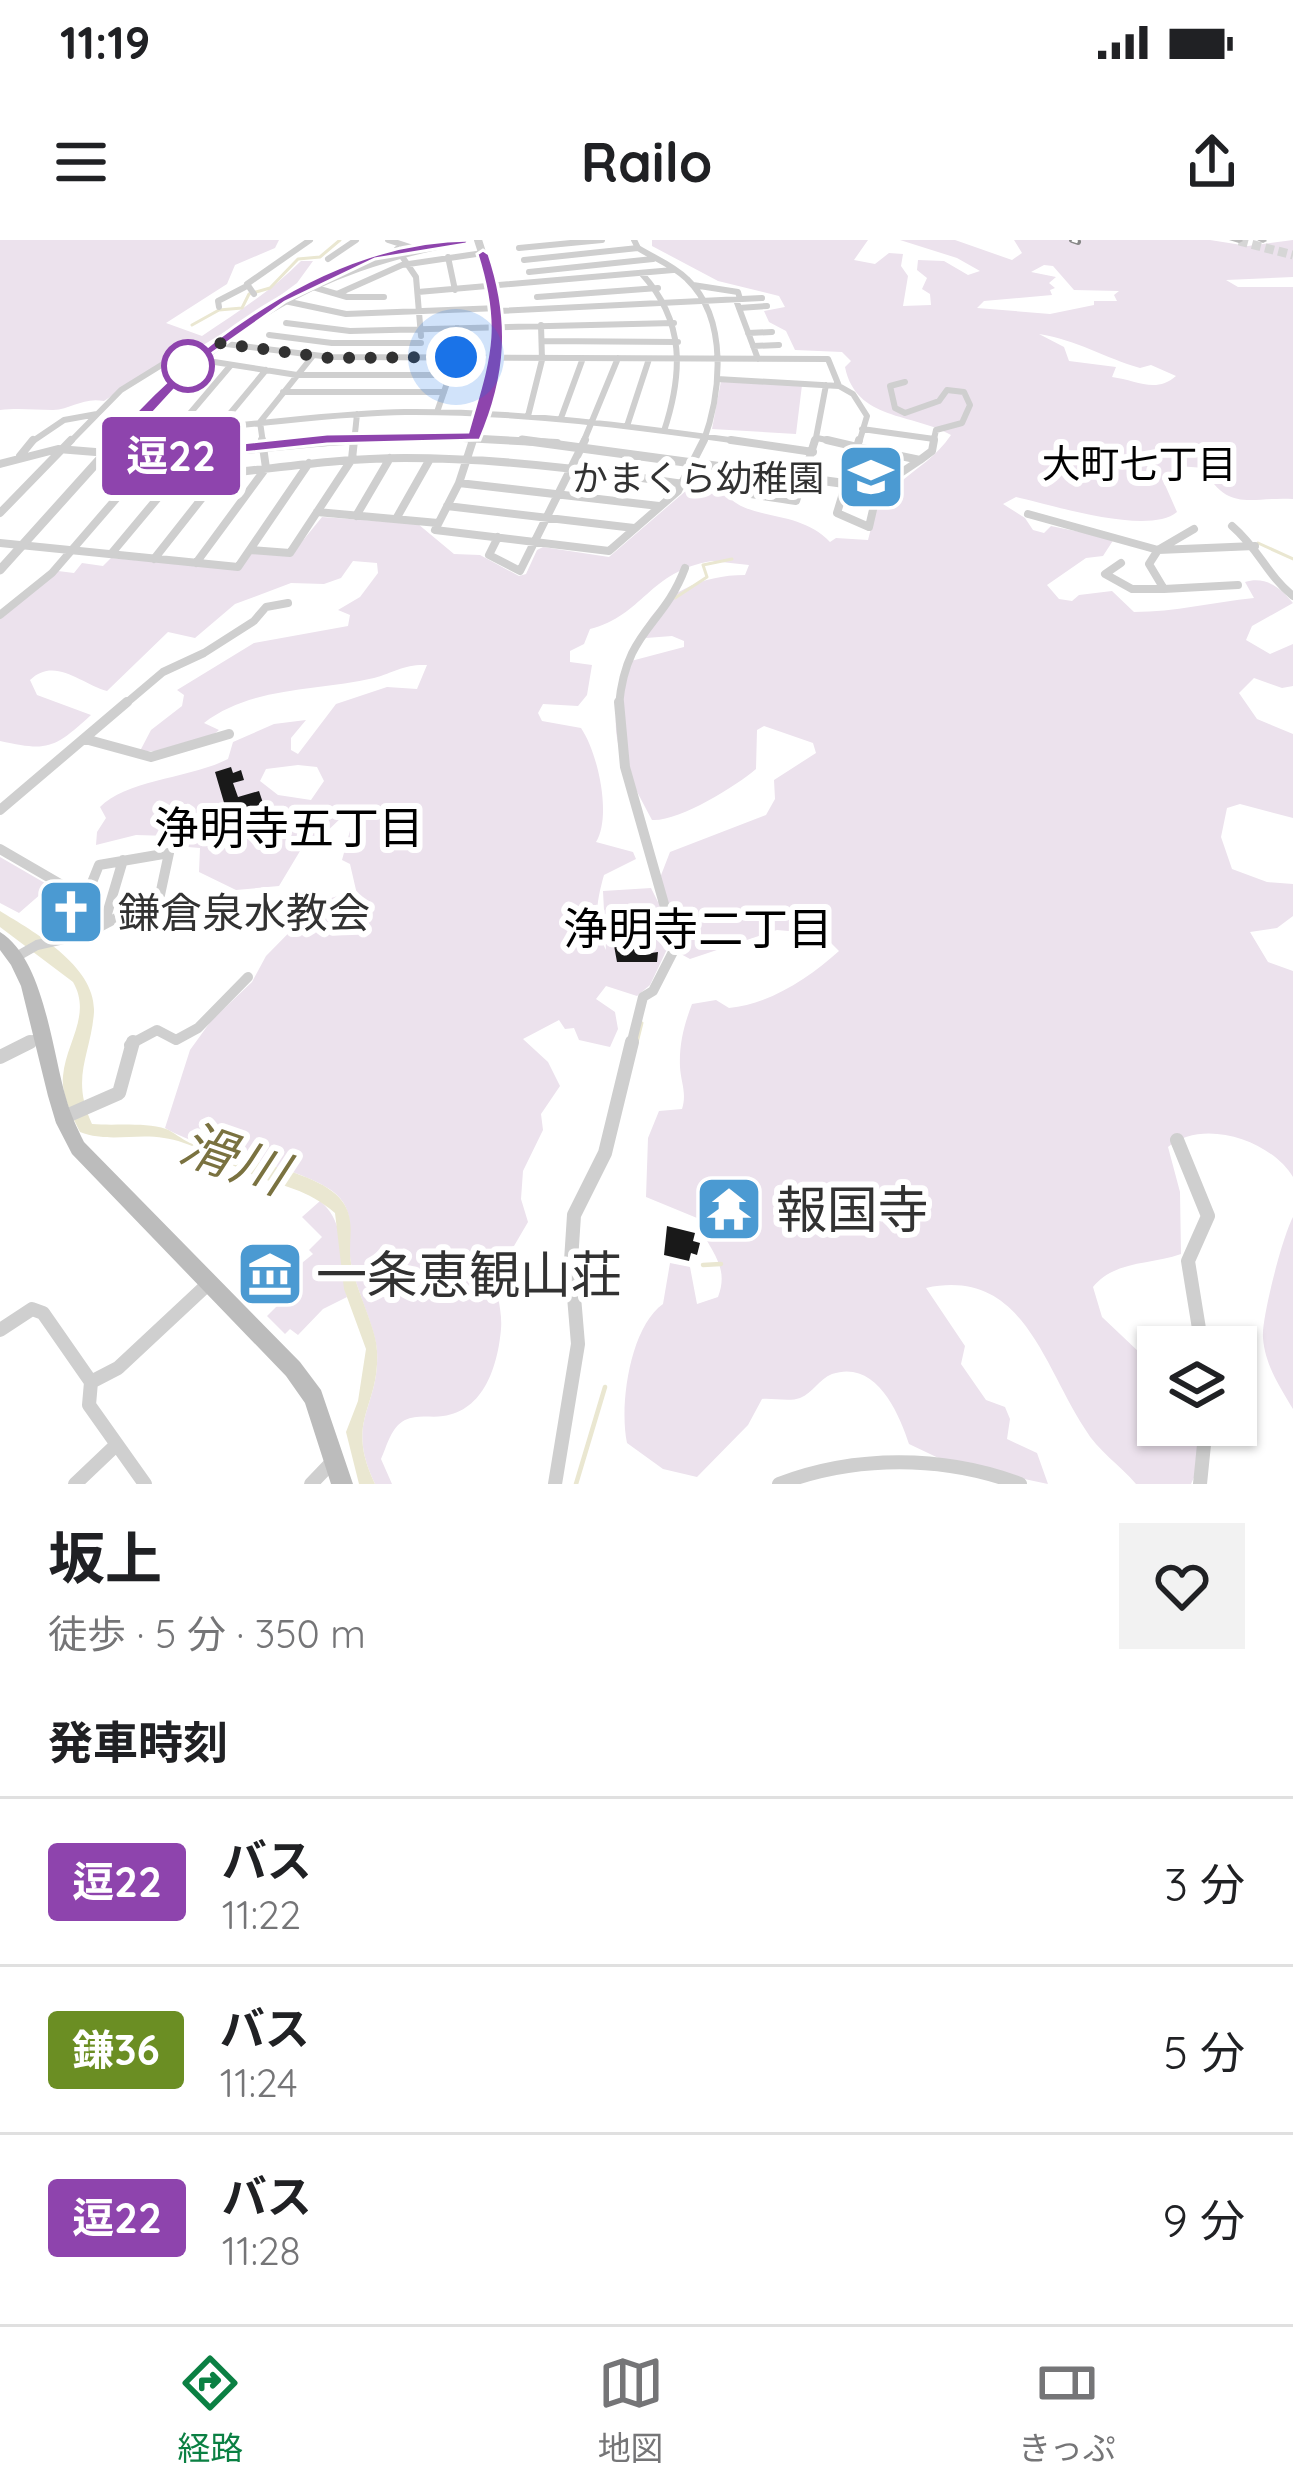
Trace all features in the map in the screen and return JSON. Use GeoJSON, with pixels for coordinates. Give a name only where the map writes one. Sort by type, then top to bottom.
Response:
{"type":"FeatureCollection","features":[{"type":"Feature","properties":{"kind":"main road"},"geometry":{"type":"LineString","coordinates":[[10,946],[26,976],[78,1148],[314,1397],[342,1484]]}},
{"type":"Feature","properties":{"kind":"street"},"geometry":{"type":"LineString","coordinates":[[328,259],[356,240]]}},
{"type":"Feature","properties":{"kind":"street"},"geometry":{"type":"LineString","coordinates":[[388,240],[410,247]]}},
{"type":"Feature","properties":{"kind":"street"},"geometry":{"type":"LineString","coordinates":[[0,570],[195,359],[280,299],[349,264],[397,249],[466,240]]}},
{"type":"Feature","properties":{"kind":"street"},"geometry":{"type":"LineString","coordinates":[[478,240],[499,310],[498,357],[459,482],[435,530],[609,551],[683,485],[704,436],[717,359],[703,302],[676,270],[636,244],[524,260]]}},
{"type":"Feature","properties":{"kind":"street"},"geometry":{"type":"LineString","coordinates":[[541,310],[518,244],[602,240]]}},
{"type":"Feature","properties":{"kind":"street"},"geometry":{"type":"LineString","coordinates":[[218,307],[218,301],[251,291],[308,241],[325,245]]}},
{"type":"Feature","properties":{"kind":"street"},"geometry":{"type":"LineString","coordinates":[[397,249],[412,262],[422,313],[419,357]]}},
{"type":"Feature","properties":{"kind":"street"},"geometry":{"type":"LineString","coordinates":[[337,294],[412,262],[483,254]]}},
{"type":"Feature","properties":{"kind":"street"},"geometry":{"type":"LineString","coordinates":[[448,257],[455,290]]}},
{"type":"Feature","properties":{"kind":"street"},"geometry":{"type":"LineString","coordinates":[[529,272],[656,259]]}},
{"type":"Feature","properties":{"kind":"street"},"geometry":{"type":"LineString","coordinates":[[418,292],[676,270]]}},
{"type":"Feature","properties":{"kind":"street"},"geometry":{"type":"LineString","coordinates":[[381,272],[386,314]]}},
{"type":"Feature","properties":{"kind":"street"},"geometry":{"type":"LineString","coordinates":[[642,273],[667,304],[678,342],[678,390],[664,431]]}},
{"type":"Feature","properties":{"kind":"street"},"geometry":{"type":"LineString","coordinates":[[306,285],[337,294],[384,297]]}},
{"type":"Feature","properties":{"kind":"street"},"geometry":{"type":"LineString","coordinates":[[693,285],[738,292],[758,359]]}},
{"type":"Feature","properties":{"kind":"street"},"geometry":{"type":"LineString","coordinates":[[537,297],[658,288]]}},
{"type":"Feature","properties":{"kind":"street"},"geometry":{"type":"LineString","coordinates":[[280,299],[307,308],[386,314],[765,302]]}},
{"type":"Feature","properties":{"kind":"street"},"geometry":{"type":"LineString","coordinates":[[251,348],[307,308]]}},
{"type":"Feature","properties":{"kind":"street"},"geometry":{"type":"LineString","coordinates":[[576,310],[577,325]]}},
{"type":"Feature","properties":{"kind":"street"},"geometry":{"type":"LineString","coordinates":[[286,322],[343,331],[674,322]]}},
{"type":"Feature","properties":{"kind":"street"},"geometry":{"type":"LineString","coordinates":[[528,416],[542,358],[541,326]]}},
{"type":"Feature","properties":{"kind":"street"},"geometry":{"type":"LineString","coordinates":[[437,412],[456,357],[457,328]]}},
{"type":"Feature","properties":{"kind":"street"},"geometry":{"type":"LineString","coordinates":[[269,335],[332,344],[421,343]]}},
{"type":"Feature","properties":{"kind":"street"},"geometry":{"type":"LineString","coordinates":[[751,340],[775,339],[751,340]]}},
{"type":"Feature","properties":{"kind":"street"},"geometry":{"type":"LineString","coordinates":[[542,341],[678,342]]}},
{"type":"Feature","properties":{"kind":"street"},"geometry":{"type":"LineString","coordinates":[[218,343],[312,356],[828,359],[839,386],[867,412],[837,513],[865,527],[878,488],[932,451],[936,430],[962,424],[970,405],[964,392],[947,390],[939,401],[905,413],[895,408],[890,396],[890,386],[904,382]]}},
{"type":"Feature","properties":{"kind":"street"},"geometry":{"type":"LineString","coordinates":[[0,514],[127,386],[176,356],[297,375],[450,375]]}},
{"type":"Feature","properties":{"kind":"street"},"geometry":{"type":"LineString","coordinates":[[196,563],[266,468],[260,422],[312,356]]}},
{"type":"Feature","properties":{"kind":"street"},"geometry":{"type":"LineString","coordinates":[[561,418],[583,358]]}},
{"type":"Feature","properties":{"kind":"street"},"geometry":{"type":"LineString","coordinates":[[498,536],[489,555],[520,572],[594,422],[618,358]]}},
{"type":"Feature","properties":{"kind":"street"},"geometry":{"type":"LineString","coordinates":[[627,426],[650,358]]}},
{"type":"Feature","properties":{"kind":"street"},"geometry":{"type":"LineString","coordinates":[[174,432],[231,365]]}},
{"type":"Feature","properties":{"kind":"street"},"geometry":{"type":"LineString","coordinates":[[218,428],[266,370]]}},
{"type":"Feature","properties":{"kind":"street"},"geometry":{"type":"LineString","coordinates":[[717,379],[839,386]]}},
{"type":"Feature","properties":{"kind":"street"},"geometry":{"type":"LineString","coordinates":[[132,481],[172,481],[352,459],[467,460],[571,469],[796,501],[817,439],[826,385]]}},
{"type":"Feature","properties":{"kind":"street"},"geometry":{"type":"LineString","coordinates":[[284,392],[444,392]]}},
{"type":"Feature","properties":{"kind":"street"},"geometry":{"type":"LineString","coordinates":[[130,429],[174,432],[357,414],[483,412],[813,452]]}},
{"type":"Feature","properties":{"kind":"street"},"geometry":{"type":"LineString","coordinates":[[20,456],[29,442],[77,413],[97,414]]}},
{"type":"Feature","properties":{"kind":"street"},"geometry":{"type":"LineString","coordinates":[[250,550],[290,553],[352,459],[357,414]]}},
{"type":"Feature","properties":{"kind":"street"},"geometry":{"type":"LineString","coordinates":[[862,429],[934,439]]}},
{"type":"Feature","properties":{"kind":"street"},"geometry":{"type":"LineString","coordinates":[[0,464],[63,449],[153,456],[354,438],[474,437],[583,446],[878,488]]}},
{"type":"Feature","properties":{"kind":"street"},"geometry":{"type":"LineString","coordinates":[[817,439],[920,460]]}},
{"type":"Feature","properties":{"kind":"street"},"geometry":{"type":"LineString","coordinates":[[0,615],[35,588],[153,456]]}},
{"type":"Feature","properties":{"kind":"street"},"geometry":{"type":"LineString","coordinates":[[356,516],[391,458]]}},
{"type":"Feature","properties":{"kind":"street"},"geometry":{"type":"LineString","coordinates":[[396,519],[430,459]]}},
{"type":"Feature","properties":{"kind":"street"},"geometry":{"type":"LineString","coordinates":[[0,543],[238,567],[309,463]]}},
{"type":"Feature","properties":{"kind":"street"},"geometry":{"type":"LineString","coordinates":[[154,559],[220,474]]}},
{"type":"Feature","properties":{"kind":"street"},"geometry":{"type":"LineString","coordinates":[[111,554],[172,481]]}},
{"type":"Feature","properties":{"kind":"street"},"geometry":{"type":"LineString","coordinates":[[459,482],[658,506]]}},
{"type":"Feature","properties":{"kind":"street"},"geometry":{"type":"LineString","coordinates":[[447,506],[634,528]]}},
{"type":"Feature","properties":{"kind":"street"},"geometry":{"type":"LineString","coordinates":[[316,512],[438,523]]}},
{"type":"Feature","properties":{"kind":"street"},"geometry":{"type":"LineString","coordinates":[[1028,514],[1158,550],[1255,546]]}},
{"type":"Feature","properties":{"kind":"street"},"geometry":{"type":"LineString","coordinates":[[1232,526],[1255,546],[1272,579],[1293,596]]}},
{"type":"Feature","properties":{"kind":"street"},"geometry":{"type":"LineString","coordinates":[[1164,589],[1149,564],[1158,550],[1194,529]]}},
{"type":"Feature","properties":{"kind":"street"},"geometry":{"type":"LineString","coordinates":[[1121,563],[1105,574],[1132,589],[1238,585]]}},
{"type":"Feature","properties":{"kind":"street"},"geometry":{"type":"LineString","coordinates":[[555,1484],[578,1344],[572,1285],[574,1215],[605,1153],[643,997],[653,991],[676,946],[655,889],[626,777],[616,724],[618,705],[631,649],[660,607],[675,596],[685,568]]}},
{"type":"Feature","properties":{"kind":"street"},"geometry":{"type":"LineString","coordinates":[[0,810],[163,672],[204,653],[266,608],[288,603]]}},
{"type":"Feature","properties":{"kind":"street"},"geometry":{"type":"LineString","coordinates":[[85,739],[151,758],[229,734]]}},
{"type":"Feature","properties":{"kind":"street"},"geometry":{"type":"LineString","coordinates":[[0,849],[62,884]]}},
{"type":"Feature","properties":{"kind":"street"},"geometry":{"type":"LineString","coordinates":[[10,946],[70,937],[160,895],[170,854],[99,865],[70,937]]}},
{"type":"Feature","properties":{"kind":"street"},"geometry":{"type":"LineString","coordinates":[[104,924],[123,860]]}},
{"type":"Feature","properties":{"kind":"street"},"geometry":{"type":"LineString","coordinates":[[66,1116],[118,1093],[128,1074],[129,1044],[157,1030],[176,1040],[190,1034],[248,977]]}},
{"type":"Feature","properties":{"kind":"street"},"geometry":{"type":"LineString","coordinates":[[0,1057],[42,1036]]}},
{"type":"Feature","properties":{"kind":"street"},"geometry":{"type":"LineString","coordinates":[[1177,1140],[1208,1216],[1188,1261],[1199,1326]]}},
{"type":"Feature","properties":{"kind":"street"},"geometry":{"type":"LineString","coordinates":[[91,1382],[118,1368],[208,1284]]}},
{"type":"Feature","properties":{"kind":"street"},"geometry":{"type":"LineString","coordinates":[[0,1330],[32,1309],[43,1313],[91,1382],[89,1405],[145,1484]]}},
{"type":"Feature","properties":{"kind":"street"},"geometry":{"type":"LineString","coordinates":[[75,1484],[115,1446]]}},
{"type":"Feature","properties":{"kind":"street"},"geometry":{"type":"LineString","coordinates":[[1200,1484],[1204,1446]]}},
{"type":"Feature","properties":{"kind":"street"},"geometry":{"type":"LineString","coordinates":[[779,1484],[831,1466],[880,1458],[1020,1484]]}},
{"type":"Feature","properties":{"kind":"street"},"geometry":{"type":"LineString","coordinates":[[311,1484],[334,1460]]}},
{"type":"Feature","properties":{"kind":"shaded area"},"geometry":{"type":"Polygon","coordinates":[[[0,240],[279,240],[275,248],[235,265],[227,284],[166,323],[202,336],[301,261],[313,261],[297,283],[259,311],[195,350],[175,353],[104,401],[53,410],[0,410],[0,240]]]}},
{"type":"Feature","properties":{"kind":"shaded area"},"geometry":{"type":"Polygon","coordinates":[[[652,240],[868,240],[854,260],[875,264],[889,253],[903,254],[901,266],[908,276],[903,306],[931,305],[930,294],[922,289],[927,278],[917,270],[918,260],[944,261],[968,275],[980,271],[957,258],[900,240],[955,240],[1012,260],[1022,253],[1014,240],[1210,240],[1248,246],[1293,240],[1293,277],[1226,280],[1238,287],[1293,287],[1293,499],[1242,500],[1222,492],[1204,468],[1178,466],[1175,473],[1162,478],[1177,512],[1163,519],[1123,520],[1016,497],[1003,504],[1025,518],[1033,530],[1044,533],[1051,526],[1114,539],[1103,556],[1086,558],[1047,585],[1059,599],[1072,601],[1079,595],[1112,591],[1134,612],[1164,610],[1254,598],[1245,582],[1259,580],[1293,603],[1252,626],[1246,640],[1270,654],[1293,644],[1293,686],[1282,688],[1254,678],[1239,693],[1257,719],[1293,734],[1293,818],[1240,804],[1227,808],[1221,837],[1232,869],[1267,882],[1293,884],[1293,916],[1277,928],[1250,932],[1268,962],[1293,971],[1293,1177],[1270,1153],[1236,1137],[1199,1134],[1183,1138],[1168,1147],[1180,1192],[1181,1254],[1112,1272],[1093,1287],[1102,1317],[1137,1350],[1137,1446],[1199,1446],[1191,1484],[1136,1484],[1090,1437],[1026,1327],[986,1292],[959,1285],[926,1288],[965,1346],[961,1364],[986,1400],[1005,1407],[1010,1419],[1007,1439],[1037,1453],[1048,1484],[949,1463],[909,1444],[883,1392],[873,1381],[848,1371],[827,1376],[800,1398],[762,1399],[748,1425],[697,1477],[663,1469],[627,1443],[630,1368],[642,1330],[663,1304],[670,1263],[690,1267],[697,1304],[718,1297],[721,1285],[719,1265],[697,1218],[646,1197],[648,1138],[659,1111],[682,1109],[680,1050],[692,1004],[716,1000],[729,1008],[759,1001],[788,988],[839,951],[822,934],[777,930],[690,959],[668,947],[650,985],[637,996],[606,986],[596,999],[615,1012],[618,1029],[610,1047],[579,1040],[574,1028],[565,1029],[559,1020],[523,1039],[548,1062],[560,1086],[541,1114],[543,1130],[523,1171],[521,1199],[528,1222],[514,1246],[493,1255],[501,1320],[496,1357],[486,1384],[469,1405],[443,1416],[410,1418],[396,1427],[381,1459],[392,1484],[375,1484],[366,1462],[363,1429],[377,1351],[351,1263],[349,1218],[343,1202],[302,1176],[165,1128],[190,1050],[211,1021],[252,982],[266,956],[319,902],[356,890],[350,864],[342,860],[354,816],[344,815],[316,842],[306,841],[279,886],[236,890],[199,872],[200,848],[175,846],[169,836],[136,835],[96,845],[106,818],[100,807],[111,798],[228,759],[233,742],[274,724],[306,720],[291,738],[291,750],[298,754],[336,704],[387,687],[417,689],[427,665],[264,696],[204,723],[219,730],[202,741],[171,750],[140,751],[151,730],[182,706],[184,695],[177,690],[254,643],[348,626],[350,615],[338,610],[360,597],[378,573],[377,563],[353,561],[341,578],[324,584],[291,583],[235,604],[195,638],[168,632],[107,691],[58,671],[39,673],[30,680],[37,695],[91,715],[49,745],[0,741],[0,618],[58,571],[74,573],[82,563],[103,566],[111,558],[239,569],[251,553],[292,554],[322,517],[418,524],[454,554],[480,555],[519,576],[526,574],[543,547],[609,557],[688,489],[726,494],[747,509],[803,524],[830,542],[836,538],[868,540],[877,505],[951,435],[888,413],[861,397],[845,367],[851,361],[842,352],[795,350],[786,331],[769,322],[764,311],[785,307],[779,296],[718,281],[652,246],[652,240]],[[1053,266],[1031,272],[1056,277],[1049,283],[1055,288],[1050,290],[1052,295],[984,301],[977,308],[1050,314],[1094,305],[1094,301],[1117,301],[1114,295],[1119,291],[1074,290],[1053,266]],[[1039,334],[1064,347],[1069,361],[1116,367],[1112,377],[1153,385],[1176,376],[1151,365],[1140,368],[1039,334]],[[712,561],[674,574],[623,614],[590,629],[584,644],[570,651],[570,662],[592,665],[587,695],[578,706],[543,704],[538,713],[542,721],[581,728],[601,785],[603,817],[596,842],[633,852],[636,859],[604,875],[597,914],[606,950],[603,891],[651,888],[658,902],[658,883],[670,852],[766,815],[775,799],[774,780],[816,753],[813,743],[764,726],[757,730],[756,769],[691,809],[652,820],[623,760],[617,706],[631,661],[684,647],[684,641],[672,636],[646,638],[642,632],[660,607],[699,583],[745,575],[749,565],[712,561]],[[317,767],[266,769],[260,781],[278,795],[311,800],[324,781],[317,767]]]}},
{"type":"Feature","properties":{"kind":"shaded area"},"geometry":{"type":"Polygon","coordinates":[[[721,381],[802,385],[796,434],[712,429],[721,381]]]}},
{"type":"Feature","properties":{"kind":"shaded area"},"geometry":{"type":"Polygon","coordinates":[[[0,857],[50,886],[19,913],[0,903],[0,857]]]}},
{"type":"Feature","properties":{"kind":"shaded area"},"geometry":{"type":"Polygon","coordinates":[[[320,1201],[339,1233],[347,1297],[323,1309],[298,1335],[290,1329],[285,1334],[267,1316],[278,1305],[264,1282],[284,1264],[292,1271],[313,1254],[309,1250],[322,1237],[302,1217],[320,1201]]]}},
{"type":"Feature","properties":{"kind":"shaded area"},"geometry":{"type":"Polygon","coordinates":[[[1293,1217],[1293,1409],[1270,1367],[1263,1338],[1274,1277],[1293,1217]]]}},
{"type":"Feature","properties":{"kind":"water","name":"滑川"},"geometry":{"type":"Polygon","coordinates":[[[0,911],[60,952],[92,995],[94,1012],[82,1079],[92,1124],[166,1129],[190,1143],[314,1181],[342,1201],[349,1216],[354,1274],[376,1342],[377,1371],[363,1429],[366,1462],[375,1484],[359,1484],[346,1432],[358,1401],[366,1349],[344,1289],[335,1213],[300,1192],[183,1143],[80,1132],[63,1083],[79,1017],[78,994],[73,982],[0,927],[0,911]]]}},
{"type":"Feature","properties":{"kind":"building"},"geometry":{"type":"Polygon","coordinates":[[[231,767],[233,773],[241,770],[244,780],[233,783],[238,797],[259,791],[263,803],[244,812],[225,806],[215,772],[231,767]]]}},
{"type":"Feature","properties":{"kind":"building"},"geometry":{"type":"Polygon","coordinates":[[[648,936],[651,953],[658,952],[657,962],[617,962],[613,940],[648,936]]]}},
{"type":"Feature","properties":{"kind":"building"},"geometry":{"type":"Polygon","coordinates":[[[667,1226],[695,1233],[693,1241],[700,1243],[697,1255],[691,1253],[689,1261],[664,1255],[667,1226]]]}},
{"type":"Feature","properties":{"kind":"waterway"},"geometry":{"type":"LineString","coordinates":[[192,325],[219,310],[242,308],[249,294],[270,288],[298,259],[320,257],[340,240]]}},
{"type":"Feature","properties":{"kind":"waterway"},"geometry":{"type":"LineString","coordinates":[[1258,543],[1293,559]]}},
{"type":"Feature","properties":{"kind":"waterway"},"geometry":{"type":"LineString","coordinates":[[675,598],[707,577],[703,565],[732,559]]}},
{"type":"Feature","properties":{"kind":"waterway"},"geometry":{"type":"LineString","coordinates":[[637,1043],[642,1023]]}},
{"type":"Feature","properties":{"kind":"waterway"},"geometry":{"type":"LineString","coordinates":[[703,1265],[721,1264]]}},
{"type":"Feature","properties":{"kind":"waterway"},"geometry":{"type":"LineString","coordinates":[[576,1484],[605,1387]]}},
{"type":"Feature","properties":{"kind":"tunnel"},"geometry":{"type":"LineString","coordinates":[[1239,241],[1293,255]]}},
{"type":"Feature","properties":{"kind":"railway"},"geometry":{"type":"LineString","coordinates":[[1072,240],[1078,242]]}},
{"type":"Feature","properties":{"kind":"bus line","name":"逗22"},"geometry":{"type":"LineString","coordinates":[[466,240],[372,256],[280,299],[195,359],[108,453],[168,456],[327,439],[474,437],[500,345],[495,287],[483,254]]}},
{"type":"Feature","properties":{"kind":"place","name":"かまくら幼稚園"},"geometry":{"type":"Point","coordinates":[871,477]}},
{"type":"Feature","properties":{"kind":"place","name":"鎌倉泉水教会"},"geometry":{"type":"Point","coordinates":[71,912]}},
{"type":"Feature","properties":{"kind":"place","name":"報国寺"},"geometry":{"type":"Point","coordinates":[729,1209]}},
{"type":"Feature","properties":{"kind":"place","name":"一条恵観山荘"},"geometry":{"type":"Point","coordinates":[270,1274]}},
{"type":"Feature","properties":{"kind":"district","name":"大町七丁目"},"geometry":{"type":"Point","coordinates":[1139,463]}},
{"type":"Feature","properties":{"kind":"district","name":"浄明寺五丁目"},"geometry":{"type":"Point","coordinates":[289,827]}},
{"type":"Feature","properties":{"kind":"district","name":"浄明寺二丁目"},"geometry":{"type":"Point","coordinates":[698,928]}},
{"type":"Feature","properties":{"kind":"route"},"geometry":{"type":"LineString","coordinates":[[188,366],[189,358],[195,359],[218,343],[330,358],[456,357]]}}]}
